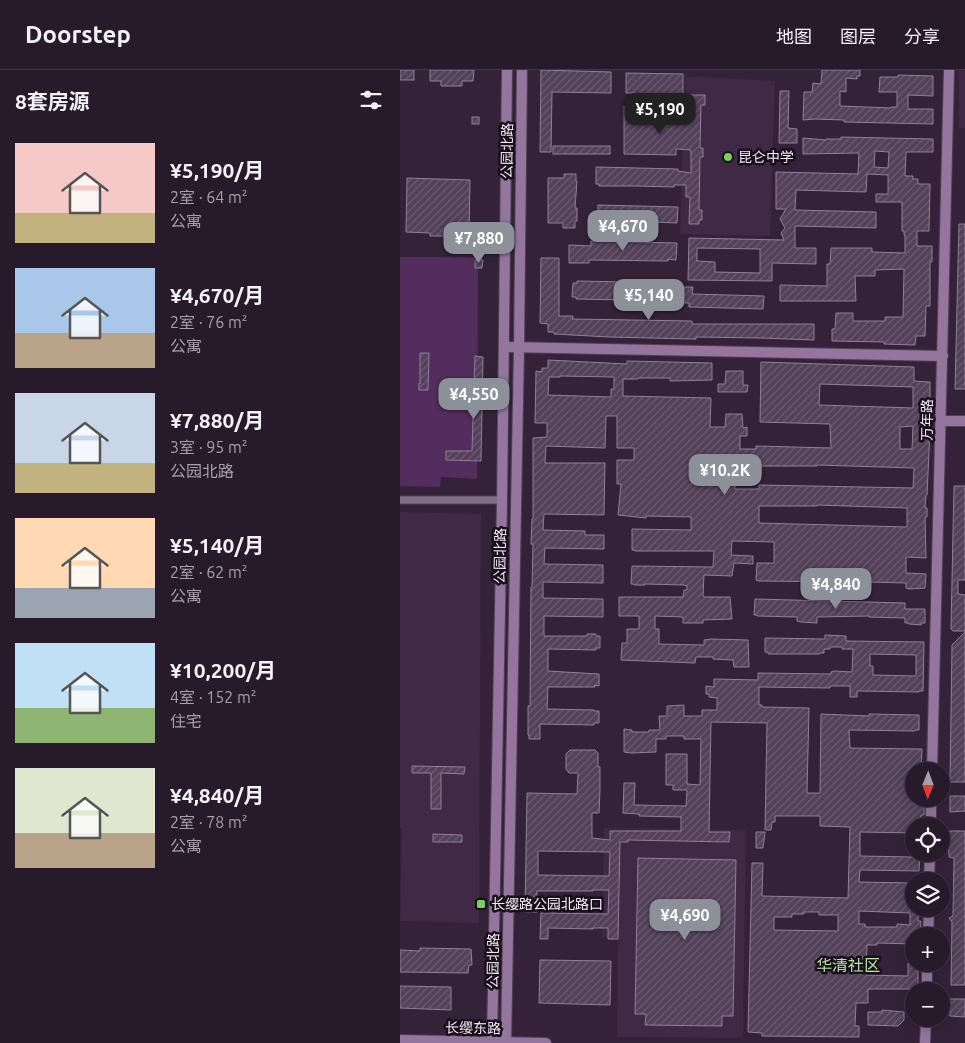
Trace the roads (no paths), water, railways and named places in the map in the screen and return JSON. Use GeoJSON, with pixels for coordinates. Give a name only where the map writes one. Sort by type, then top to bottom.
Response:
{"type":"FeatureCollection","features":[{"type":"Feature","properties":{"kind":"main road","name":"公园北路"},"geometry":{"type":"LineString","coordinates":[[492,1042],[502,500],[507,70]]}},
{"type":"Feature","properties":{"kind":"main road","name":"公园北路"},"geometry":{"type":"LineString","coordinates":[[506,1042],[519,348],[522,70]]}},
{"type":"Feature","properties":{"kind":"main road","name":"万年路"},"geometry":{"type":"LineString","coordinates":[[932,762],[949,70]]}},
{"type":"Feature","properties":{"kind":"main road"},"geometry":{"type":"LineString","coordinates":[[504,347],[942,356]]}},
{"type":"Feature","properties":{"kind":"main road"},"geometry":{"type":"LineString","coordinates":[[941,421],[965,421]]}},
{"type":"Feature","properties":{"kind":"main road"},"geometry":{"type":"LineString","coordinates":[[926,1027],[926,1043]]}},
{"type":"Feature","properties":{"kind":"main road","name":"长缨东路"},"geometry":{"type":"LineString","coordinates":[[400,1040],[546,1043]]}},
{"type":"Feature","properties":{"kind":"street"},"geometry":{"type":"LineString","coordinates":[[400,500],[502,500]]}},
{"type":"Feature","properties":{"kind":"place","name":"昆仑中学"},"geometry":{"type":"Point","coordinates":[728,157]}},
{"type":"Feature","properties":{"kind":"place","name":"长缨路公园北路口"},"geometry":{"type":"Point","coordinates":[481,904]}},
{"type":"Feature","properties":{"kind":"district","name":"华清社区"},"geometry":{"type":"Point","coordinates":[848,965]}}]}
